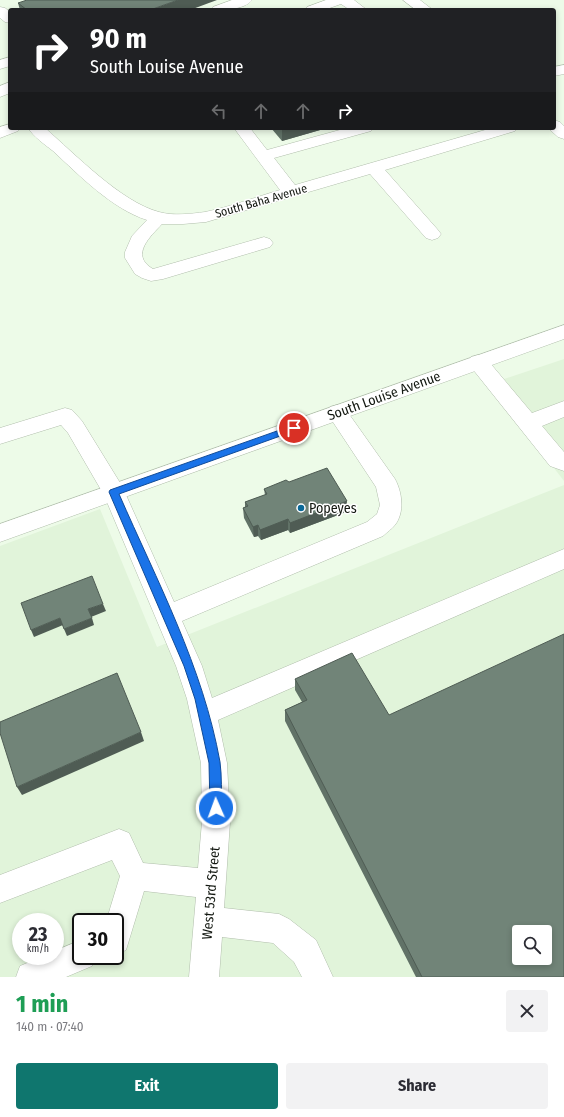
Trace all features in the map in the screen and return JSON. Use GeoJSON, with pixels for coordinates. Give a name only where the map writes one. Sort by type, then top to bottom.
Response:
{"type":"FeatureCollection","features":[{"type":"Feature","properties":{"kind":"street"},"geometry":{"type":"LineString","coordinates":[[223,8],[245,0]]}},
{"type":"Feature","properties":{"kind":"street"},"geometry":{"type":"LineString","coordinates":[[317,8],[338,0]]}},
{"type":"Feature","properties":{"kind":"street"},"geometry":{"type":"LineString","coordinates":[[344,0],[357,8]]}},
{"type":"Feature","properties":{"kind":"street"},"geometry":{"type":"LineString","coordinates":[[410,0],[423,8]]}},
{"type":"Feature","properties":{"kind":"street"},"geometry":{"type":"LineString","coordinates":[[0,11],[8,27]]}},
{"type":"Feature","properties":{"kind":"street"},"geometry":{"type":"LineString","coordinates":[[556,127],[564,134]]}},
{"type":"Feature","properties":{"kind":"street","name":"South Baha Avenue"},"geometry":{"type":"LineString","coordinates":[[38,130],[107,190],[127,203],[158,218],[183,220],[206,217],[502,130]]}},
{"type":"Feature","properties":{"kind":"street"},"geometry":{"type":"LineString","coordinates":[[244,130],[292,192]]}},
{"type":"Feature","properties":{"kind":"street"},"geometry":{"type":"LineString","coordinates":[[264,156],[358,130]]}},
{"type":"Feature","properties":{"kind":"street"},"geometry":{"type":"LineString","coordinates":[[374,168],[432,234]]}},
{"type":"Feature","properties":{"kind":"street"},"geometry":{"type":"LineString","coordinates":[[158,218],[136,244],[132,252],[133,259],[142,271],[150,275],[156,275],[264,243]]}},
{"type":"Feature","properties":{"kind":"street","name":"South Louise Avenue"},"geometry":{"type":"LineString","coordinates":[[0,533],[564,332]]}},
{"type":"Feature","properties":{"kind":"street"},"geometry":{"type":"LineString","coordinates":[[478,362],[558,460],[564,463]]}},
{"type":"Feature","properties":{"kind":"street"},"geometry":{"type":"LineString","coordinates":[[528,423],[564,409]]}},
{"type":"Feature","properties":{"kind":"street"},"geometry":{"type":"LineString","coordinates":[[167,616],[375,529],[387,519],[391,505],[387,485],[337,413]]}},
{"type":"Feature","properties":{"kind":"street","name":"West 53rd Street"},"geometry":{"type":"LineString","coordinates":[[0,436],[65,416],[75,427],[114,492],[189,666],[203,714],[214,763],[216,822],[204,977]]}},
{"type":"Feature","properties":{"kind":"street"},"geometry":{"type":"LineString","coordinates":[[203,714],[564,559]]}},
{"type":"Feature","properties":{"kind":"street"},"geometry":{"type":"LineString","coordinates":[[0,889],[119,843],[134,876],[124,913]]}},
{"type":"Feature","properties":{"kind":"street"},"geometry":{"type":"LineString","coordinates":[[134,876],[212,884]]}},
{"type":"Feature","properties":{"kind":"street"},"geometry":{"type":"LineString","coordinates":[[208,921],[279,929],[305,951],[318,977]]}},
{"type":"Feature","properties":{"kind":"street"},"geometry":{"type":"LineString","coordinates":[[31,977],[72,959]]}},
{"type":"Feature","properties":{"kind":"shaded area"},"geometry":{"type":"Polygon","coordinates":[[[564,359],[564,481],[489,384],[564,359]]]}},
{"type":"Feature","properties":{"kind":"shaded area"},"geometry":{"type":"Polygon","coordinates":[[[564,485],[564,977],[0,977],[0,546],[100,509],[157,647],[564,485]]]}},
{"type":"Feature","properties":{"kind":"building"},"geometry":{"type":"Polygon","coordinates":[[[27,0],[178,0],[156,8],[24,8],[18,3],[27,0]]]}},
{"type":"Feature","properties":{"kind":"building","name":"Popeyes"},"geometry":{"type":"Polygon","coordinates":[[[327,468],[347,501],[290,523],[288,519],[260,530],[258,525],[253,527],[243,508],[248,506],[245,502],[267,494],[264,489],[286,480],[289,482],[327,468]]]}},
{"type":"Feature","properties":{"kind":"building"},"geometry":{"type":"Polygon","coordinates":[[[92,576],[103,604],[88,609],[92,618],[64,629],[60,618],[31,630],[21,603],[92,576]]]}},
{"type":"Feature","properties":{"kind":"building"},"geometry":{"type":"Polygon","coordinates":[[[564,634],[564,977],[422,977],[285,710],[307,700],[295,679],[352,653],[389,715],[564,634]]]}},
{"type":"Feature","properties":{"kind":"building"},"geometry":{"type":"Polygon","coordinates":[[[117,673],[141,732],[17,787],[0,733],[0,722],[117,673]]]}},
{"type":"Feature","properties":{"kind":"place","name":"Popeyes"},"geometry":{"type":"Point","coordinates":[301,508]}},
{"type":"Feature","properties":{"kind":"route"},"geometry":{"type":"LineString","coordinates":[[216,808],[214,763],[200,699],[189,666],[114,492],[294,428]]}}]}
